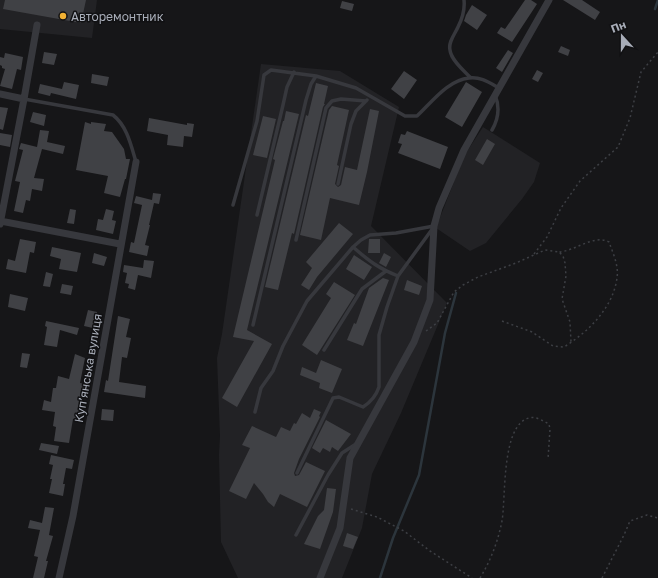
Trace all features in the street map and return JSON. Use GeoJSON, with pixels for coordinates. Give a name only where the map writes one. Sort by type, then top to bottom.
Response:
{"type":"FeatureCollection","features":[{"type":"Feature","properties":{"kind":"street"},"geometry":{"type":"LineString","coordinates":[[320,578],[340,528],[350,458],[414,342],[430,300],[434,226],[439,208],[464,150],[548,0]]}},
{"type":"Feature","properties":{"kind":"street"},"geometry":{"type":"LineString","coordinates":[[37,25],[0,222],[120,244]]}},
{"type":"Feature","properties":{"kind":"street"},"geometry":{"type":"LineString","coordinates":[[0,94],[24,99]]}},
{"type":"Feature","properties":{"kind":"street","name":"Купʼянська вулиця"},"geometry":{"type":"LineString","coordinates":[[58,578],[73,516],[120,244],[136,162]]}},
{"type":"Feature","properties":{"kind":"lane"},"geometry":{"type":"LineString","coordinates":[[464,0],[464,8],[459,26],[451,41],[450,51],[458,65],[470,77]]}},
{"type":"Feature","properties":{"kind":"lane"},"geometry":{"type":"LineString","coordinates":[[233,205],[257,122],[264,75],[271,70],[316,76],[356,88],[405,116],[417,116],[451,85],[459,80],[470,77],[483,80],[497,91],[497,122],[492,130]]}},
{"type":"Feature","properties":{"kind":"lane"},"geometry":{"type":"LineString","coordinates":[[257,215],[283,105],[294,72]]}},
{"type":"Feature","properties":{"kind":"lane"},"geometry":{"type":"LineString","coordinates":[[254,325],[306,100],[311,84],[316,76]]}},
{"type":"Feature","properties":{"kind":"lane"},"geometry":{"type":"LineString","coordinates":[[338,184],[351,124],[356,111],[371,96]]}},
{"type":"Feature","properties":{"kind":"lane"},"geometry":{"type":"LineString","coordinates":[[24,99],[113,115],[119,120],[130,141],[136,162]]}},
{"type":"Feature","properties":{"kind":"lane"},"geometry":{"type":"LineString","coordinates":[[296,240],[326,108],[332,100],[366,100]]}},
{"type":"Feature","properties":{"kind":"lane"},"geometry":{"type":"LineString","coordinates":[[255,412],[261,388],[272,371],[283,346],[307,301],[353,247],[360,240],[370,235],[396,233],[434,226]]}},
{"type":"Feature","properties":{"kind":"lane"},"geometry":{"type":"LineString","coordinates":[[297,473],[332,398],[339,397],[363,407],[369,403],[376,394],[378,387],[379,335],[387,307],[398,276],[434,226]]}},
{"type":"Feature","properties":{"kind":"lane"},"geometry":{"type":"LineString","coordinates":[[353,247],[369,262],[398,276]]}},
{"type":"Feature","properties":{"kind":"lane"},"geometry":{"type":"LineString","coordinates":[[324,350],[362,289],[386,271]]}},
{"type":"Feature","properties":{"kind":"lane"},"geometry":{"type":"LineString","coordinates":[[369,403],[378,408]]}},
{"type":"Feature","properties":{"kind":"lane"},"geometry":{"type":"LineString","coordinates":[[296,535],[328,475],[342,453],[357,444]]}},
{"type":"Feature","properties":{"kind":"path"},"geometry":{"type":"LineString","coordinates":[[532,255],[547,238],[561,208],[580,181],[618,147],[630,118],[641,72],[658,52]]}},
{"type":"Feature","properties":{"kind":"path"},"geometry":{"type":"LineString","coordinates":[[419,330],[424,333],[437,323],[454,292],[478,277],[516,263],[545,250],[559,252],[566,251],[595,240],[605,240],[609,242],[617,268],[617,278],[607,305],[591,327],[571,342],[564,347],[553,346],[532,332],[502,321]]}},
{"type":"Feature","properties":{"kind":"path"},"geometry":{"type":"LineString","coordinates":[[559,252],[566,262],[566,276],[562,299],[570,322],[571,342]]}},
{"type":"Feature","properties":{"kind":"path"},"geometry":{"type":"LineString","coordinates":[[480,578],[494,549],[502,520],[508,455],[513,432],[519,424],[529,418],[539,418],[549,424],[548,459]]}},
{"type":"Feature","properties":{"kind":"path"},"geometry":{"type":"LineString","coordinates":[[343,507],[377,517],[404,530],[430,551],[472,578]]}},
{"type":"Feature","properties":{"kind":"path"},"geometry":{"type":"LineString","coordinates":[[602,578],[630,521],[647,515],[658,518]]}},
{"type":"Feature","properties":{"kind":"shaded area"},"geometry":{"type":"Polygon","coordinates":[[[0,0],[97,0],[92,38],[0,29],[0,0]]]}},
{"type":"Feature","properties":{"kind":"shaded area"},"geometry":{"type":"Polygon","coordinates":[[[261,64],[340,71],[399,107],[371,226],[447,303],[401,413],[372,474],[362,528],[342,578],[238,578],[221,542],[220,436],[217,358],[222,334],[261,64]]]}},
{"type":"Feature","properties":{"kind":"shaded area"},"geometry":{"type":"Polygon","coordinates":[[[483,127],[540,163],[534,182],[522,199],[486,243],[470,251],[436,228],[464,156],[483,127]]]}},
{"type":"Feature","properties":{"kind":"building","name":"Авторемонтник"},"geometry":{"type":"Polygon","coordinates":[[[5,0],[86,0],[81,23],[3,9],[5,0]]]}},
{"type":"Feature","properties":{"kind":"building"},"geometry":{"type":"Polygon","coordinates":[[[525,0],[531,0],[537,4],[512,42],[497,33],[501,27],[505,29],[525,0]]]}},
{"type":"Feature","properties":{"kind":"building"},"geometry":{"type":"Polygon","coordinates":[[[563,0],[582,0],[600,12],[595,20],[563,0]]]}},
{"type":"Feature","properties":{"kind":"building"},"geometry":{"type":"Polygon","coordinates":[[[342,1],[354,4],[352,11],[340,8],[342,1]]]}},
{"type":"Feature","properties":{"kind":"building"},"geometry":{"type":"Polygon","coordinates":[[[472,5],[487,15],[477,30],[464,21],[472,5]]]}},
{"type":"Feature","properties":{"kind":"building"},"geometry":{"type":"Polygon","coordinates":[[[561,46],[570,50],[568,56],[558,52],[561,46]]]}},
{"type":"Feature","properties":{"kind":"building"},"geometry":{"type":"Polygon","coordinates":[[[508,50],[513,53],[502,72],[496,68],[508,50]]]}},
{"type":"Feature","properties":{"kind":"building"},"geometry":{"type":"Polygon","coordinates":[[[44,52],[57,54],[54,65],[42,63],[44,52]]]}},
{"type":"Feature","properties":{"kind":"building"},"geometry":{"type":"Polygon","coordinates":[[[5,53],[23,57],[21,70],[17,69],[12,89],[0,86],[5,69],[0,65],[0,57],[4,58],[5,53]]]}},
{"type":"Feature","properties":{"kind":"building"},"geometry":{"type":"Polygon","coordinates":[[[537,70],[543,73],[538,82],[532,79],[537,70]]]}},
{"type":"Feature","properties":{"kind":"building"},"geometry":{"type":"Polygon","coordinates":[[[404,71],[417,80],[404,99],[391,89],[404,71]]]}},
{"type":"Feature","properties":{"kind":"building"},"geometry":{"type":"Polygon","coordinates":[[[92,74],[109,77],[107,86],[91,83],[92,74]]]}},
{"type":"Feature","properties":{"kind":"building"},"geometry":{"type":"Polygon","coordinates":[[[64,82],[79,85],[76,99],[51,93],[50,96],[38,93],[40,84],[62,89],[64,82]]]}},
{"type":"Feature","properties":{"kind":"building"},"geometry":{"type":"Polygon","coordinates":[[[466,82],[482,92],[462,127],[445,117],[466,82]]]}},
{"type":"Feature","properties":{"kind":"building"},"geometry":{"type":"Polygon","coordinates":[[[316,83],[328,86],[325,104],[323,107],[294,234],[292,233],[278,290],[265,287],[306,115],[308,116],[316,83]]]}},
{"type":"Feature","properties":{"kind":"building"},"geometry":{"type":"Polygon","coordinates":[[[332,106],[349,110],[337,165],[339,166],[335,184],[338,187],[341,185],[345,167],[357,170],[370,109],[379,111],[359,205],[330,198],[321,240],[300,235],[329,110],[332,106]]]}},
{"type":"Feature","properties":{"kind":"building"},"geometry":{"type":"Polygon","coordinates":[[[0,107],[8,108],[3,130],[0,129],[0,107]]]}},
{"type":"Feature","properties":{"kind":"building"},"geometry":{"type":"Polygon","coordinates":[[[286,111],[299,114],[247,330],[272,344],[237,407],[222,398],[254,341],[233,337],[275,160],[273,159],[286,111]]]}},
{"type":"Feature","properties":{"kind":"building"},"geometry":{"type":"Polygon","coordinates":[[[33,112],[46,115],[44,126],[30,122],[33,112]]]}},
{"type":"Feature","properties":{"kind":"building"},"geometry":{"type":"Polygon","coordinates":[[[263,116],[276,119],[267,158],[253,155],[263,116]]]}},
{"type":"Feature","properties":{"kind":"building"},"geometry":{"type":"Polygon","coordinates":[[[149,118],[187,125],[187,123],[194,124],[192,137],[184,136],[183,147],[167,145],[168,135],[147,131],[149,118]]]}},
{"type":"Feature","properties":{"kind":"building"},"geometry":{"type":"Polygon","coordinates":[[[85,122],[91,124],[91,122],[106,124],[104,131],[112,132],[124,149],[126,159],[130,159],[126,179],[120,197],[104,193],[108,176],[76,170],[85,122]]]}},
{"type":"Feature","properties":{"kind":"building"},"geometry":{"type":"Polygon","coordinates":[[[40,130],[49,131],[47,142],[65,146],[63,154],[42,149],[34,178],[44,179],[42,191],[32,189],[30,201],[26,200],[23,213],[14,211],[20,182],[15,181],[23,150],[19,149],[21,143],[37,147],[40,130]]]}},
{"type":"Feature","properties":{"kind":"building"},"geometry":{"type":"Polygon","coordinates":[[[407,131],[448,147],[440,169],[398,153],[402,144],[398,143],[401,134],[405,135],[407,131]]]}},
{"type":"Feature","properties":{"kind":"building"},"geometry":{"type":"Polygon","coordinates":[[[0,133],[12,135],[10,147],[0,145],[0,133]]]}},
{"type":"Feature","properties":{"kind":"building"},"geometry":{"type":"Polygon","coordinates":[[[487,139],[495,144],[483,165],[475,160],[487,139]]]}},
{"type":"Feature","properties":{"kind":"building"},"geometry":{"type":"Polygon","coordinates":[[[153,193],[161,194],[159,204],[154,203],[149,225],[145,245],[149,246],[147,256],[129,252],[131,242],[134,243],[142,205],[134,203],[136,196],[152,200],[153,193]]]}},
{"type":"Feature","properties":{"kind":"building"},"geometry":{"type":"Polygon","coordinates":[[[70,209],[76,210],[74,224],[67,223],[70,209]]]}},
{"type":"Feature","properties":{"kind":"building"},"geometry":{"type":"Polygon","coordinates":[[[106,209],[114,211],[112,220],[116,221],[113,234],[96,230],[98,219],[103,220],[106,209]]]}},
{"type":"Feature","properties":{"kind":"building"},"geometry":{"type":"Polygon","coordinates":[[[339,223],[353,234],[317,277],[309,290],[301,285],[312,268],[306,262],[339,223]]]}},
{"type":"Feature","properties":{"kind":"building"},"geometry":{"type":"Polygon","coordinates":[[[20,239],[36,242],[34,253],[30,252],[26,273],[6,269],[8,259],[15,261],[20,239]]]}},
{"type":"Feature","properties":{"kind":"building"},"geometry":{"type":"Polygon","coordinates":[[[369,239],[380,239],[380,253],[368,253],[369,239]]]}},
{"type":"Feature","properties":{"kind":"building"},"geometry":{"type":"Polygon","coordinates":[[[52,247],[81,253],[77,272],[59,269],[61,259],[50,256],[52,247]]]}},
{"type":"Feature","properties":{"kind":"building"},"geometry":{"type":"Polygon","coordinates":[[[94,253],[107,257],[104,266],[92,263],[94,253]]]}},
{"type":"Feature","properties":{"kind":"building"},"geometry":{"type":"Polygon","coordinates":[[[384,253],[391,257],[386,267],[379,263],[384,253]]]}},
{"type":"Feature","properties":{"kind":"building"},"geometry":{"type":"Polygon","coordinates":[[[354,255],[372,267],[364,280],[346,269],[354,255]]]}},
{"type":"Feature","properties":{"kind":"building"},"geometry":{"type":"Polygon","coordinates":[[[144,260],[154,261],[151,278],[138,275],[135,290],[128,288],[129,284],[125,283],[127,273],[123,272],[124,265],[143,268],[144,260]]]}},
{"type":"Feature","properties":{"kind":"building"},"geometry":{"type":"Polygon","coordinates":[[[46,272],[53,274],[50,287],[43,286],[46,272]]]}},
{"type":"Feature","properties":{"kind":"building"},"geometry":{"type":"Polygon","coordinates":[[[383,278],[389,280],[363,346],[347,340],[354,323],[356,324],[369,288],[383,278]]]}},
{"type":"Feature","properties":{"kind":"building"},"geometry":{"type":"Polygon","coordinates":[[[407,280],[422,286],[419,295],[404,290],[407,280]]]}},
{"type":"Feature","properties":{"kind":"building"},"geometry":{"type":"Polygon","coordinates":[[[334,282],[355,295],[317,355],[302,345],[331,298],[326,294],[334,282]]]}},
{"type":"Feature","properties":{"kind":"building"},"geometry":{"type":"Polygon","coordinates":[[[62,284],[73,286],[71,295],[60,293],[62,284]]]}},
{"type":"Feature","properties":{"kind":"building"},"geometry":{"type":"Polygon","coordinates":[[[10,294],[28,298],[25,311],[8,307],[10,294]]]}},
{"type":"Feature","properties":{"kind":"building"},"geometry":{"type":"Polygon","coordinates":[[[88,310],[97,312],[93,328],[84,326],[88,310]]]}},
{"type":"Feature","properties":{"kind":"building"},"geometry":{"type":"Polygon","coordinates":[[[118,316],[130,319],[126,337],[131,338],[127,358],[122,357],[119,382],[146,386],[145,398],[104,392],[106,380],[108,381],[118,316]]]}},
{"type":"Feature","properties":{"kind":"building"},"geometry":{"type":"Polygon","coordinates":[[[46,321],[79,328],[77,335],[60,330],[57,347],[44,345],[47,327],[45,326],[46,321]]]}},
{"type":"Feature","properties":{"kind":"building"},"geometry":{"type":"Polygon","coordinates":[[[22,353],[30,354],[27,368],[20,367],[22,353]]]}},
{"type":"Feature","properties":{"kind":"building"},"geometry":{"type":"Polygon","coordinates":[[[75,354],[85,358],[80,383],[85,384],[79,420],[73,419],[69,443],[54,441],[56,427],[53,426],[55,412],[42,410],[44,400],[51,402],[53,388],[56,388],[58,376],[69,379],[75,354]]]}},
{"type":"Feature","properties":{"kind":"building"},"geometry":{"type":"Polygon","coordinates":[[[321,360],[342,369],[332,393],[319,388],[320,383],[300,375],[302,367],[316,373],[321,360]]]}},
{"type":"Feature","properties":{"kind":"building"},"geometry":{"type":"Polygon","coordinates":[[[102,409],[114,410],[113,421],[101,420],[102,409]]]}},
{"type":"Feature","properties":{"kind":"building"},"geometry":{"type":"Polygon","coordinates":[[[314,409],[321,412],[320,417],[299,459],[294,473],[295,476],[299,475],[306,462],[325,471],[307,507],[280,494],[274,507],[268,502],[254,483],[246,499],[229,491],[250,448],[242,445],[252,426],[276,437],[281,427],[290,431],[302,413],[310,418],[314,409]]]}},
{"type":"Feature","properties":{"kind":"building"},"geometry":{"type":"Polygon","coordinates":[[[326,420],[351,434],[338,451],[332,447],[330,452],[323,448],[320,453],[312,448],[326,420]]]}},
{"type":"Feature","properties":{"kind":"building"},"geometry":{"type":"Polygon","coordinates":[[[41,443],[59,446],[57,454],[39,450],[41,443]]]}},
{"type":"Feature","properties":{"kind":"building"},"geometry":{"type":"Polygon","coordinates":[[[51,455],[74,460],[72,469],[66,468],[63,484],[65,484],[63,496],[49,493],[53,465],[49,464],[51,455]]]}},
{"type":"Feature","properties":{"kind":"building"},"geometry":{"type":"Polygon","coordinates":[[[327,488],[336,489],[333,512],[320,549],[304,544],[318,516],[324,510],[327,488]]]}},
{"type":"Feature","properties":{"kind":"building"},"geometry":{"type":"Polygon","coordinates":[[[45,507],[54,508],[49,535],[53,536],[46,561],[48,561],[44,578],[33,578],[38,557],[34,556],[40,530],[28,528],[30,520],[42,523],[45,507]]]}},
{"type":"Feature","properties":{"kind":"building"},"geometry":{"type":"Polygon","coordinates":[[[347,533],[358,537],[353,549],[343,546],[347,533]]]}},
{"type":"Feature","properties":{"kind":"waterway"},"geometry":{"type":"LineString","coordinates":[[655,9],[658,0]]}},
{"type":"Feature","properties":{"kind":"waterway"},"geometry":{"type":"LineString","coordinates":[[380,578],[393,538],[419,475],[445,333],[456,293]]}},
{"type":"Feature","properties":{"kind":"place","name":"Авторемонтник"},"geometry":{"type":"Point","coordinates":[63,16]}}]}
